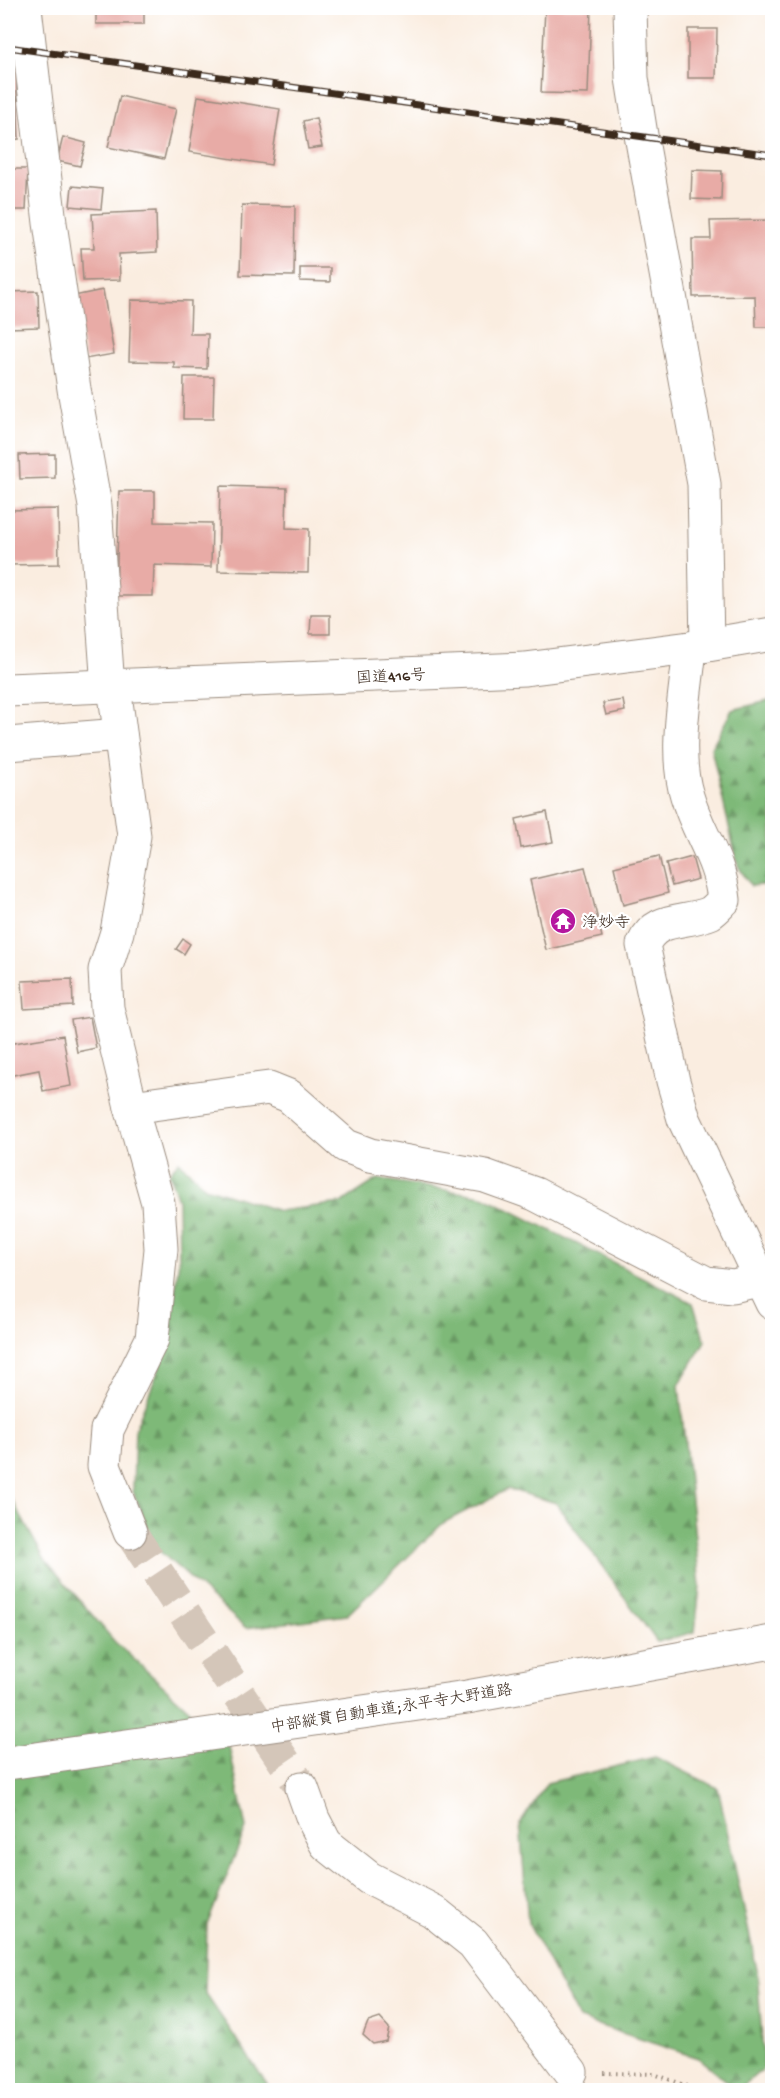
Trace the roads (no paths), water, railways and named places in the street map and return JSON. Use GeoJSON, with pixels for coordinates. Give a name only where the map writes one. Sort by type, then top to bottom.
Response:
{"type":"FeatureCollection","features":[{"type":"Feature","properties":{"kind":"main road"},"geometry":{"type":"LineString","coordinates":[[25,8],[50,223],[74,389],[95,506],[111,687],[134,836],[122,910],[105,970],[107,1008],[131,1107],[158,1203],[161,1249],[152,1339],[107,1430],[104,1466],[130,1532]]}},
{"type":"Feature","properties":{"kind":"main road"},"geometry":{"type":"LineString","coordinates":[[630,8],[632,78],[640,135],[704,484],[698,646],[681,745],[686,795],[722,875],[724,900],[711,912],[662,924],[648,932],[643,945],[673,1081],[684,1119],[767,1291]]}},
{"type":"Feature","properties":{"kind":"main road","name":"国道416号"},"geometry":{"type":"LineString","coordinates":[[8,690],[525,669],[772,634]]}},
{"type":"Feature","properties":{"kind":"main road"},"geometry":{"type":"LineString","coordinates":[[8,744],[120,735]]}},
{"type":"Feature","properties":{"kind":"main road"},"geometry":{"type":"LineString","coordinates":[[131,1107],[269,1088],[289,1096],[346,1146],[370,1155],[485,1176],[535,1194],[706,1283],[767,1291]]}},
{"type":"Feature","properties":{"kind":"main road","name":"中部縦貫自動車道;永平寺大野道路"},"geometry":{"type":"LineString","coordinates":[[8,1763],[467,1697],[772,1642]]}},
{"type":"Feature","properties":{"kind":"main road"},"geometry":{"type":"LineString","coordinates":[[302,1788],[313,1819],[326,1844],[369,1878],[433,1911],[472,1943],[571,2072]]}},
{"type":"Feature","properties":{"kind":"tunnel"},"geometry":{"type":"LineString","coordinates":[[130,1532],[302,1788]]}},
{"type":"Feature","properties":{"kind":"railway"},"geometry":{"type":"LineString","coordinates":[[8,47],[772,155]]}},
{"type":"Feature","properties":{"kind":"place","name":"浄妙寺"},"geometry":{"type":"Point","coordinates":[563,921]}}]}
